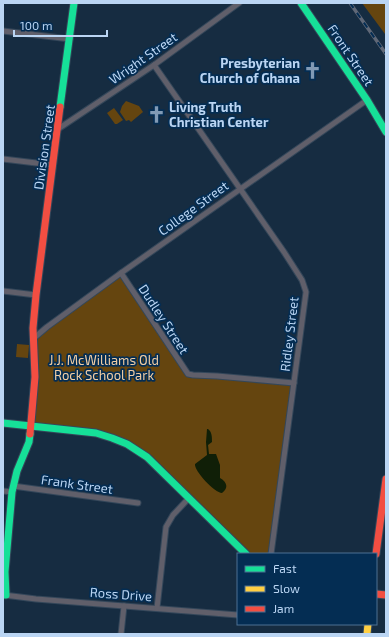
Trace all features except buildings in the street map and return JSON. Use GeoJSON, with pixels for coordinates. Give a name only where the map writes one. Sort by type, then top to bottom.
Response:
{"type":"FeatureCollection","features":[{"type":"Feature","properties":{"kind":"street","name":"Division Street"},"geometry":{"type":"LineString","coordinates":[[36,295],[74,3]]}},
{"type":"Feature","properties":{"kind":"street","name":"Wright Street"},"geometry":{"type":"LineString","coordinates":[[58,129],[154,65],[239,3]]}},
{"type":"Feature","properties":{"kind":"street","name":"Front Street"},"geometry":{"type":"LineString","coordinates":[[301,3],[367,100],[386,132]]}},
{"type":"Feature","properties":{"kind":"street"},"geometry":{"type":"LineString","coordinates":[[3,30],[70,38]]}},
{"type":"Feature","properties":{"kind":"street","name":"Ridley Street"},"geometry":{"type":"LineString","coordinates":[[154,65],[241,189],[302,280],[306,292],[271,553]]}},
{"type":"Feature","properties":{"kind":"street","name":"College Street"},"geometry":{"type":"LineString","coordinates":[[34,338],[44,329],[121,273],[367,100]]}},
{"type":"Feature","properties":{"kind":"street"},"geometry":{"type":"LineString","coordinates":[[3,160],[53,165]]}},
{"type":"Feature","properties":{"kind":"street","name":"Dudley Street"},"geometry":{"type":"LineString","coordinates":[[121,273],[184,370],[190,375],[294,383]]}},
{"type":"Feature","properties":{"kind":"street"},"geometry":{"type":"LineString","coordinates":[[3,291],[36,295],[33,328],[35,377],[32,426],[29,442],[17,471],[13,489],[4,595]]}},
{"type":"Feature","properties":{"kind":"street"},"geometry":{"type":"LineString","coordinates":[[3,423],[96,432],[124,442],[147,457],[245,553]]}},
{"type":"Feature","properties":{"kind":"street"},"geometry":{"type":"LineString","coordinates":[[376,553],[386,479]]}},
{"type":"Feature","properties":{"kind":"street","name":"Frank Street"},"geometry":{"type":"LineString","coordinates":[[3,491],[13,489],[138,503]]}},
{"type":"Feature","properties":{"kind":"street"},"geometry":{"type":"LineString","coordinates":[[157,608],[166,527],[173,515],[189,498]]}},
{"type":"Feature","properties":{"kind":"street","name":"Ross Drive"},"geometry":{"type":"LineString","coordinates":[[4,595],[237,615]]}},
{"type":"Feature","properties":{"kind":"street"},"geometry":{"type":"LineString","coordinates":[[121,634],[124,606]]}},
{"type":"Feature","properties":{"kind":"green space"},"geometry":{"type":"Polygon","coordinates":[[[362,3],[386,3],[385,34],[362,3]]]}},
{"type":"Feature","properties":{"kind":"green space"},"geometry":{"type":"Polygon","coordinates":[[[126,101],[139,106],[143,112],[131,122],[129,120],[126,121],[120,112],[126,101]]]}},
{"type":"Feature","properties":{"kind":"green space"},"geometry":{"type":"Polygon","coordinates":[[[114,108],[123,120],[117,124],[115,124],[107,113],[114,108]]]}},
{"type":"Feature","properties":{"kind":"green space","name":"J.J. McWilliams Old Rock School Park"},"geometry":{"type":"Polygon","coordinates":[[[121,273],[186,372],[294,383],[271,553],[245,553],[153,463],[116,439],[32,426],[34,338],[121,273]]]}},
{"type":"Feature","properties":{"kind":"green space"},"geometry":{"type":"Polygon","coordinates":[[[17,344],[29,345],[28,358],[16,357],[17,344]]]}},
{"type":"Feature","properties":{"kind":"shaded area"},"geometry":{"type":"Polygon","coordinates":[[[207,429],[212,435],[212,442],[208,445],[209,454],[216,454],[220,465],[220,478],[226,485],[226,489],[222,493],[210,486],[201,476],[195,464],[207,455],[207,429]]]}},
{"type":"Feature","properties":{"kind":"railway"},"geometry":{"type":"LineString","coordinates":[[350,3],[386,54]]}},
{"type":"Feature","properties":{"kind":"traffic: fast"},"geometry":{"type":"LineString","coordinates":[[60,107],[74,3]]}},
{"type":"Feature","properties":{"kind":"traffic: fast"},"geometry":{"type":"LineString","coordinates":[[301,3],[367,100],[386,132]]}},
{"type":"Feature","properties":{"kind":"traffic: fast"},"geometry":{"type":"LineString","coordinates":[[3,423],[96,433],[127,444],[147,457],[245,553]]}},
{"type":"Feature","properties":{"kind":"traffic: fast"},"geometry":{"type":"LineString","coordinates":[[6,595],[5,572],[12,492],[17,471],[29,442],[30,434]]}},
{"type":"Feature","properties":{"kind":"traffic: slow"},"geometry":{"type":"LineString","coordinates":[[367,634],[368,625]]}},
{"type":"Feature","properties":{"kind":"traffic: jam"},"geometry":{"type":"LineString","coordinates":[[30,434],[35,377],[33,328],[36,295],[60,107]]}},
{"type":"Feature","properties":{"kind":"traffic: jam"},"geometry":{"type":"LineString","coordinates":[[376,553],[386,479]]}},
{"type":"Feature","properties":{"kind":"traffic: jam"},"geometry":{"type":"LineString","coordinates":[[377,594],[386,595]]}},
{"type":"Feature","properties":{"kind":"place","name":"Presbyterian Church of Ghana"},"geometry":{"type":"Point","coordinates":[313,70]}},
{"type":"Feature","properties":{"kind":"place","name":"Living Truth Christian Center"},"geometry":{"type":"Point","coordinates":[156,114]}}]}
